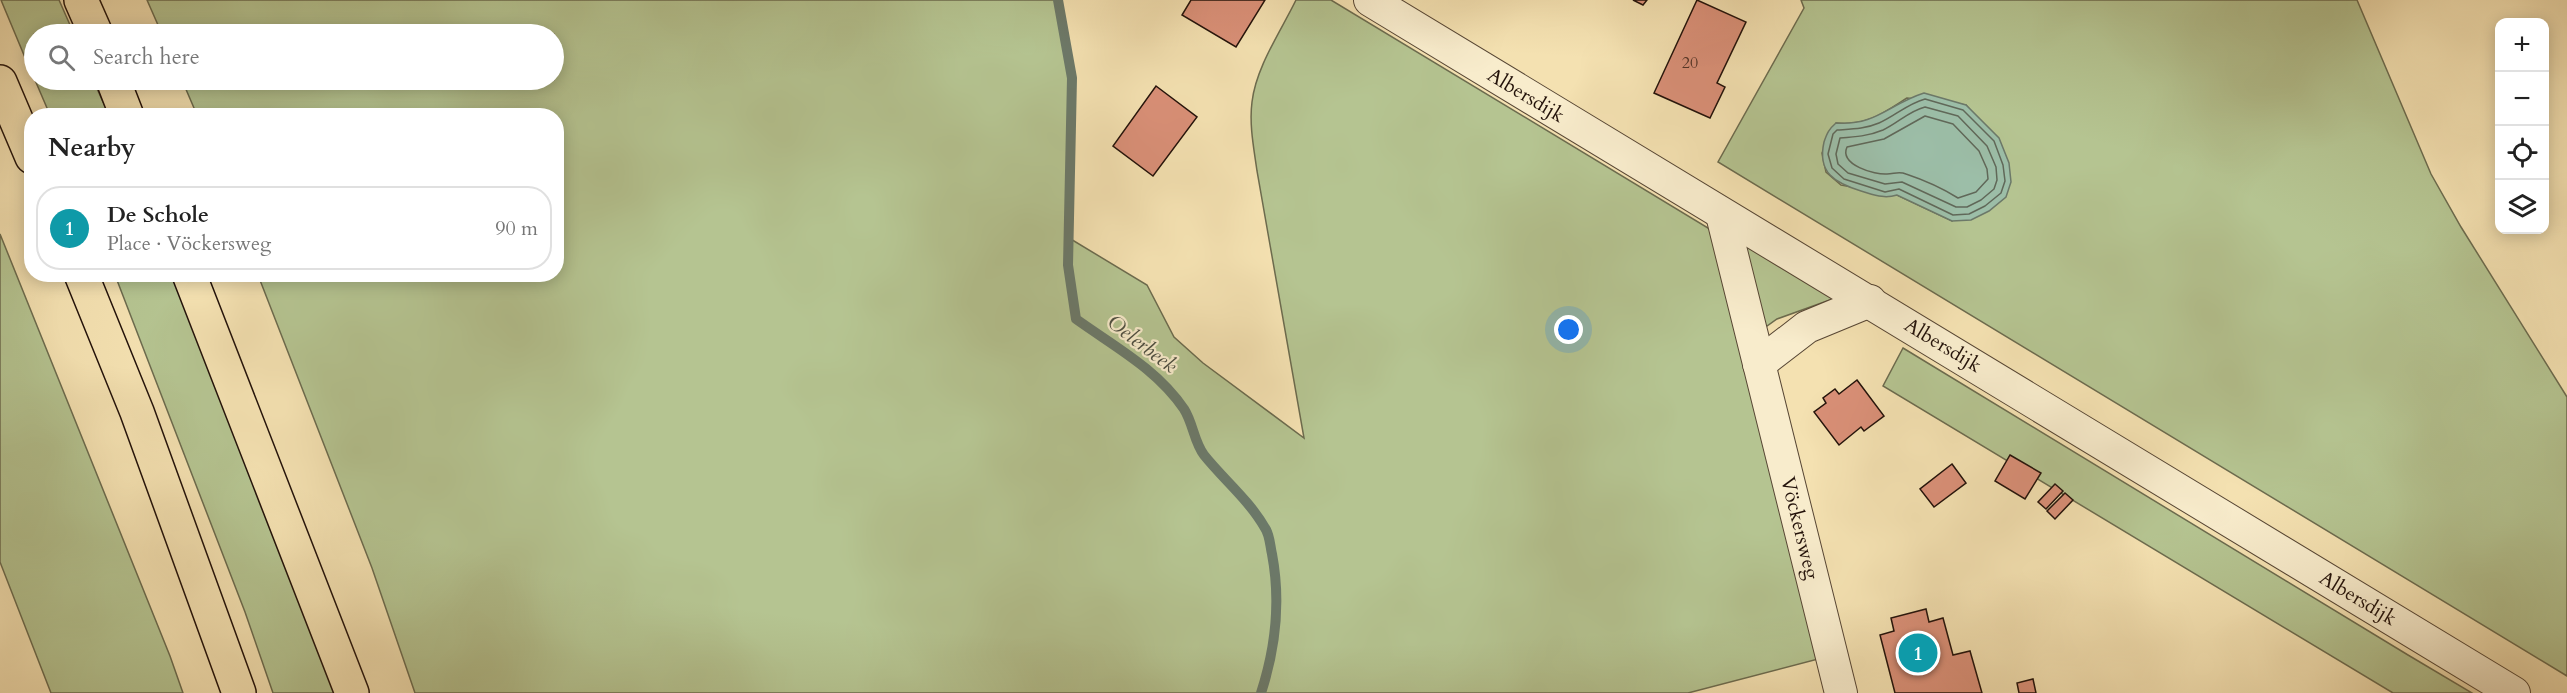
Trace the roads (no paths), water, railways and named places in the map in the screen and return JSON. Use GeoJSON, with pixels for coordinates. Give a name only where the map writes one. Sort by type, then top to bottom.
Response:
{"type":"FeatureCollection","features":[{"type":"Feature","properties":{"kind":"highway"},"geometry":{"type":"LineString","coordinates":[[81,0],[92,24]]}},
{"type":"Feature","properties":{"kind":"highway"},"geometry":{"type":"LineString","coordinates":[[1,85],[24,138]]}},
{"type":"Feature","properties":{"kind":"highway"},"geometry":{"type":"LineString","coordinates":[[117,90],[124,108]]}},
{"type":"Feature","properties":{"kind":"highway"},"geometry":{"type":"LineString","coordinates":[[84,282],[137,412],[239,693]]}},
{"type":"Feature","properties":{"kind":"highway"},"geometry":{"type":"LineString","coordinates":[[192,282],[352,693]]}},
{"type":"Feature","properties":{"kind":"street","name":"Albersdijk"},"geometry":{"type":"LineString","coordinates":[[1370,0],[2514,693]]}},
{"type":"Feature","properties":{"kind":"street","name":"Vöckersweg"},"geometry":{"type":"LineString","coordinates":[[1722,214],[1841,693]]}},
{"type":"Feature","properties":{"kind":"street"},"geometry":{"type":"LineString","coordinates":[[1759,364],[1807,327],[1870,301]]}},
{"type":"Feature","properties":{"kind":"water"},"geometry":{"type":"Polygon","coordinates":[[[1924,93],[1966,105],[1999,138],[2009,163],[2011,182],[2006,197],[1989,211],[1971,220],[1952,221],[1897,195],[1879,196],[1852,188],[1830,175],[1823,162],[1824,142],[1828,131],[1836,123],[1850,123],[1872,118],[1924,93]]]}},
{"type":"Feature","properties":{"kind":"waterway","name":"Oelerbeek"},"geometry":{"type":"LineString","coordinates":[[1058,0],[1072,78],[1068,265],[1076,319],[1148,370],[1173,395],[1187,414],[1204,455],[1252,508],[1267,531],[1275,572],[1276,624],[1261,693]]}},
{"type":"Feature","properties":{"kind":"place","name":"De Schole"},"geometry":{"type":"Point","coordinates":[1918,653]}}]}
